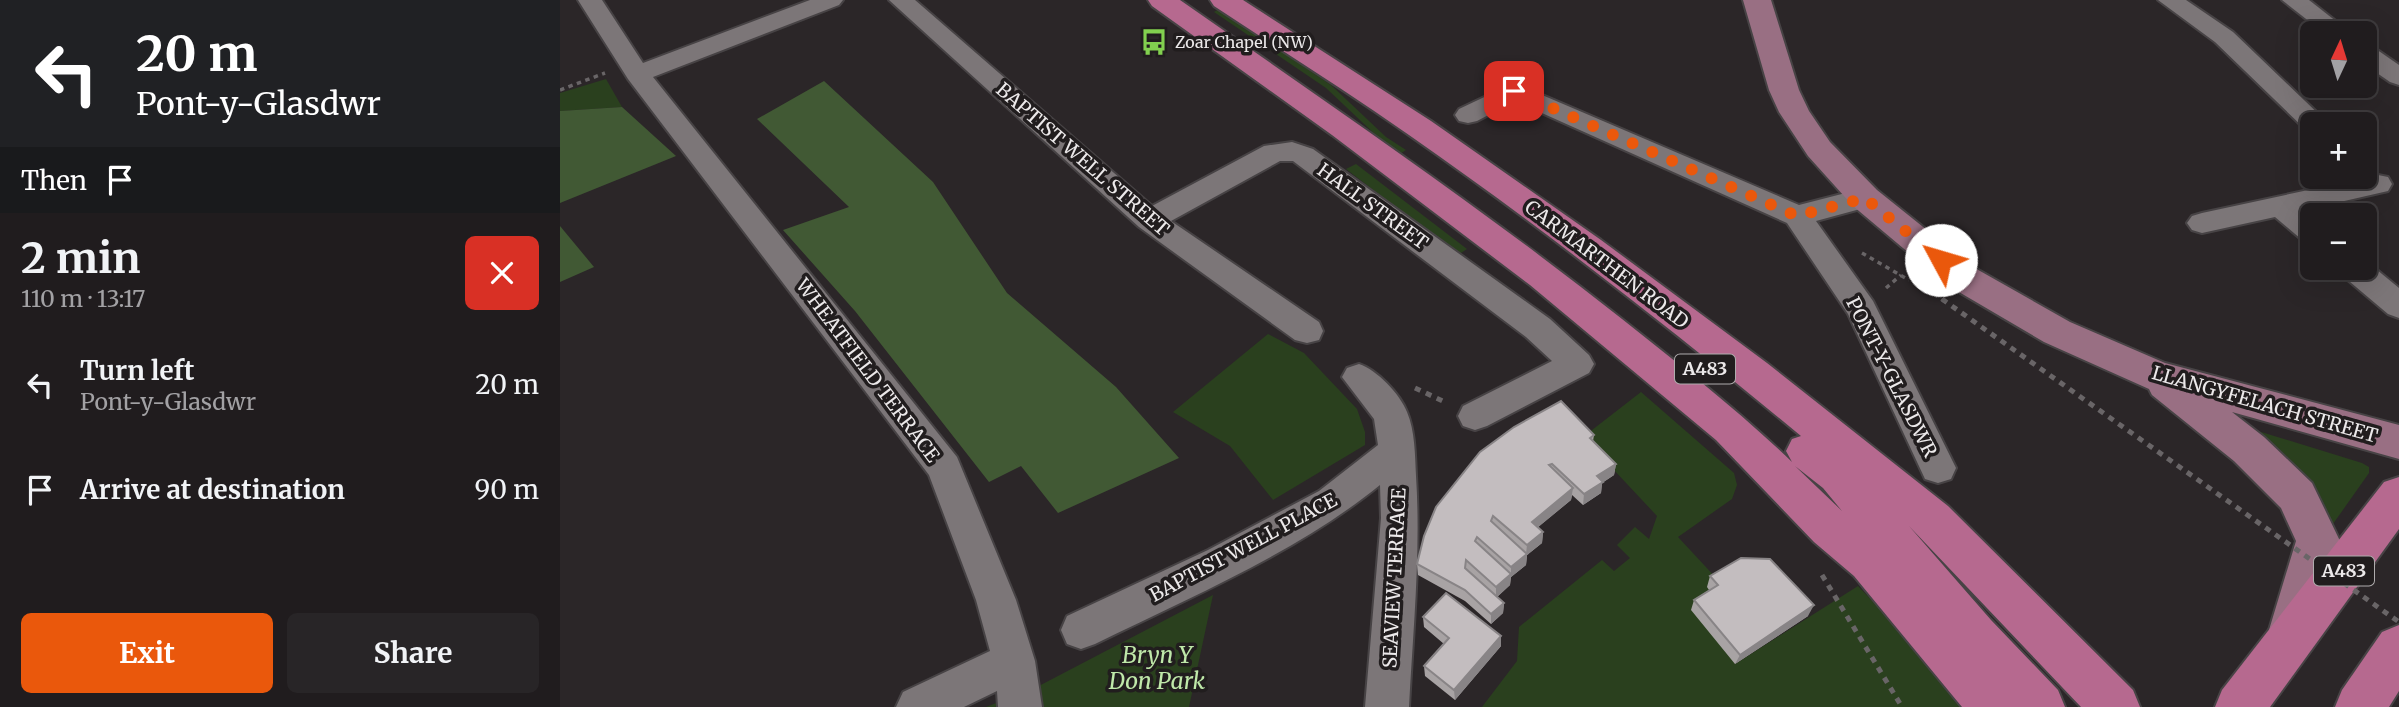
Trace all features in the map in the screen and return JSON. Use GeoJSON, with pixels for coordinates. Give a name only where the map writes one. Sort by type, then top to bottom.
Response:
{"type":"FeatureCollection","features":[{"type":"Feature","properties":{"kind":"main road","name":"A483"},"geometry":{"type":"LineString","coordinates":[[1165,0],[1543,276],[1730,428],[1830,528],[1870,562],[1994,707]]}},
{"type":"Feature","properties":{"kind":"main road","name":"CARMARTHEN ROAD"},"geometry":{"type":"LineString","coordinates":[[1224,0],[1420,128],[1526,203],[1753,374],[1933,520],[2115,707]]}},
{"type":"Feature","properties":{"kind":"main road","name":"LLANGYFELACH STREET"},"geometry":{"type":"LineString","coordinates":[[1757,0],[1784,90],[1794,112],[1834,167],[1947,285],[2156,376],[2399,442]]}},
{"type":"Feature","properties":{"kind":"main road","name":"A483"},"geometry":{"type":"LineString","coordinates":[[1333,72],[1401,141],[1537,239],[1838,475],[1974,636],[2040,707]]}},
{"type":"Feature","properties":{"kind":"main road"},"geometry":{"type":"LineString","coordinates":[[2156,376],[2249,449],[2297,496],[2318,541],[2288,646]]}},
{"type":"Feature","properties":{"kind":"main road","name":"A483"},"geometry":{"type":"LineString","coordinates":[[2240,707],[2399,495]]}},
{"type":"Feature","properties":{"kind":"main road"},"geometry":{"type":"LineString","coordinates":[[2361,707],[2399,648]]}},
{"type":"Feature","properties":{"kind":"street","name":"WHEATFIELD TERRACE"},"geometry":{"type":"LineString","coordinates":[[590,0],[634,69],[944,468],[996,600],[1014,661],[1020,707]]}},
{"type":"Feature","properties":{"kind":"street"},"geometry":{"type":"LineString","coordinates":[[634,69],[831,0]]}},
{"type":"Feature","properties":{"kind":"street","name":"BAPTIST WELL STREET"},"geometry":{"type":"LineString","coordinates":[[901,0],[1149,219],[1307,331]]}},
{"type":"Feature","properties":{"kind":"street"},"geometry":{"type":"LineString","coordinates":[[2170,0],[2224,37],[2303,112]]}},
{"type":"Feature","properties":{"kind":"street"},"geometry":{"type":"LineString","coordinates":[[2294,0],[2323,21]]}},
{"type":"Feature","properties":{"kind":"street"},"geometry":{"type":"LineString","coordinates":[[2377,61],[2399,77]]}},
{"type":"Feature","properties":{"kind":"street"},"geometry":{"type":"LineString","coordinates":[[1468,115],[1514,91],[1797,216],[1865,198]]}},
{"type":"Feature","properties":{"kind":"street","name":"HALL STREET"},"geometry":{"type":"LineString","coordinates":[[1149,219],[1274,152],[1292,151],[1322,167],[1538,328],[1577,364],[1475,415]]}},
{"type":"Feature","properties":{"kind":"street"},"geometry":{"type":"LineString","coordinates":[[2377,183],[2399,205]]}},
{"type":"Feature","properties":{"kind":"street"},"geometry":{"type":"LineString","coordinates":[[2202,223],[2280,205],[2332,189]]}},
{"type":"Feature","properties":{"kind":"street"},"geometry":{"type":"LineString","coordinates":[[2280,205],[2300,222]]}},
{"type":"Feature","properties":{"kind":"street","name":"PONT-Y-GLASDWR"},"geometry":{"type":"LineString","coordinates":[[1797,216],[1862,309],[1938,468]]}},
{"type":"Feature","properties":{"kind":"street"},"geometry":{"type":"LineString","coordinates":[[2368,280],[2399,306]]}},
{"type":"Feature","properties":{"kind":"street","name":"SEAVIEW TERRACE"},"geometry":{"type":"LineString","coordinates":[[1359,377],[1391,414],[1397,451],[1399,519],[1387,707]]}},
{"type":"Feature","properties":{"kind":"street","name":"BAPTIST WELL PLACE"},"geometry":{"type":"LineString","coordinates":[[1081,631],[1222,562],[1332,502],[1397,451]]}},
{"type":"Feature","properties":{"kind":"street"},"geometry":{"type":"LineString","coordinates":[[918,707],[1014,661]]}},
{"type":"Feature","properties":{"kind":"path"},"geometry":{"type":"LineString","coordinates":[[560,90],[634,69]]}},
{"type":"Feature","properties":{"kind":"path"},"geometry":{"type":"LineString","coordinates":[[1855,249],[1912,281]]}},
{"type":"Feature","properties":{"kind":"path"},"geometry":{"type":"LineString","coordinates":[[1923,288],[1947,285],[2399,622]]}},
{"type":"Feature","properties":{"kind":"path"},"geometry":{"type":"LineString","coordinates":[[1814,565],[1902,707]]}},
{"type":"Feature","properties":{"kind":"green space"},"geometry":{"type":"Polygon","coordinates":[[[1219,9],[1331,85],[1386,137],[1406,150],[1400,154],[1381,140],[1326,88],[1214,12],[1219,9]]]}},
{"type":"Feature","properties":{"kind":"green space"},"geometry":{"type":"Polygon","coordinates":[[[606,79],[622,107],[560,111],[560,93],[606,79]]]}},
{"type":"Feature","properties":{"kind":"green space"},"geometry":{"type":"Polygon","coordinates":[[[824,81],[933,182],[1007,293],[1116,387],[1179,458],[1058,513],[1021,466],[989,482],[855,311],[783,230],[849,207],[757,119],[824,81]]]}},
{"type":"Feature","properties":{"kind":"green space"},"geometry":{"type":"Polygon","coordinates":[[[622,107],[676,156],[560,203],[560,111],[622,107]]]}},
{"type":"Feature","properties":{"kind":"green space"},"geometry":{"type":"Polygon","coordinates":[[[1356,164],[1467,249],[1458,255],[1346,169],[1356,164]]]}},
{"type":"Feature","properties":{"kind":"green space"},"geometry":{"type":"Polygon","coordinates":[[[560,226],[594,267],[560,282],[560,226]]]}},
{"type":"Feature","properties":{"kind":"green space"},"geometry":{"type":"Polygon","coordinates":[[[1268,334],[1304,353],[1357,409],[1365,432],[1365,445],[1273,500],[1230,446],[1173,412],[1268,334]]]}},
{"type":"Feature","properties":{"kind":"green space"},"geometry":{"type":"Polygon","coordinates":[[[1641,392],[1734,473],[1737,485],[1732,499],[1678,537],[1718,580],[1714,595],[1735,664],[1858,586],[1944,675],[1969,707],[1482,707],[1517,661],[1519,627],[1602,560],[1614,571],[1630,558],[1617,545],[1635,527],[1649,539],[1657,516],[1583,437],[1641,392]]]}},
{"type":"Feature","properties":{"kind":"green space"},"geometry":{"type":"Polygon","coordinates":[[[2245,427],[2362,463],[2369,467],[2369,473],[2333,524],[2327,524],[2245,427]]]}},
{"type":"Feature","properties":{"kind":"green space","name":"Bryn Y Don Park"},"geometry":{"type":"Polygon","coordinates":[[[1213,595],[1189,707],[986,707],[1035,688],[1213,595]]]}},
{"type":"Feature","properties":{"kind":"building"},"geometry":{"type":"Polygon","coordinates":[[[1561,401],[1594,435],[1590,438],[1616,464],[1597,476],[1603,482],[1584,494],[1552,464],[1549,465],[1573,488],[1532,522],[1543,532],[1527,545],[1493,516],[1491,521],[1527,554],[1511,567],[1477,537],[1475,541],[1511,574],[1496,587],[1466,560],[1465,568],[1504,603],[1491,614],[1465,590],[1417,564],[1424,536],[1436,507],[1480,452],[1514,427],[1561,401]]]}},
{"type":"Feature","properties":{"kind":"building"},"geometry":{"type":"Polygon","coordinates":[[[1741,558],[1770,559],[1814,605],[1740,655],[1694,600],[1718,585],[1710,576],[1741,558]]]}},
{"type":"Feature","properties":{"kind":"building"},"geometry":{"type":"Polygon","coordinates":[[[1446,593],[1501,636],[1454,690],[1424,666],[1449,638],[1423,617],[1446,593]]]}},
{"type":"Feature","properties":{"kind":"place","name":"Zoar Chapel (NW)"},"geometry":{"type":"Point","coordinates":[1154,42]}},
{"type":"Feature","properties":{"kind":"route"},"geometry":{"type":"LineString","coordinates":[[1514,91],[1797,216],[1865,198],[1941,260]]}}]}
